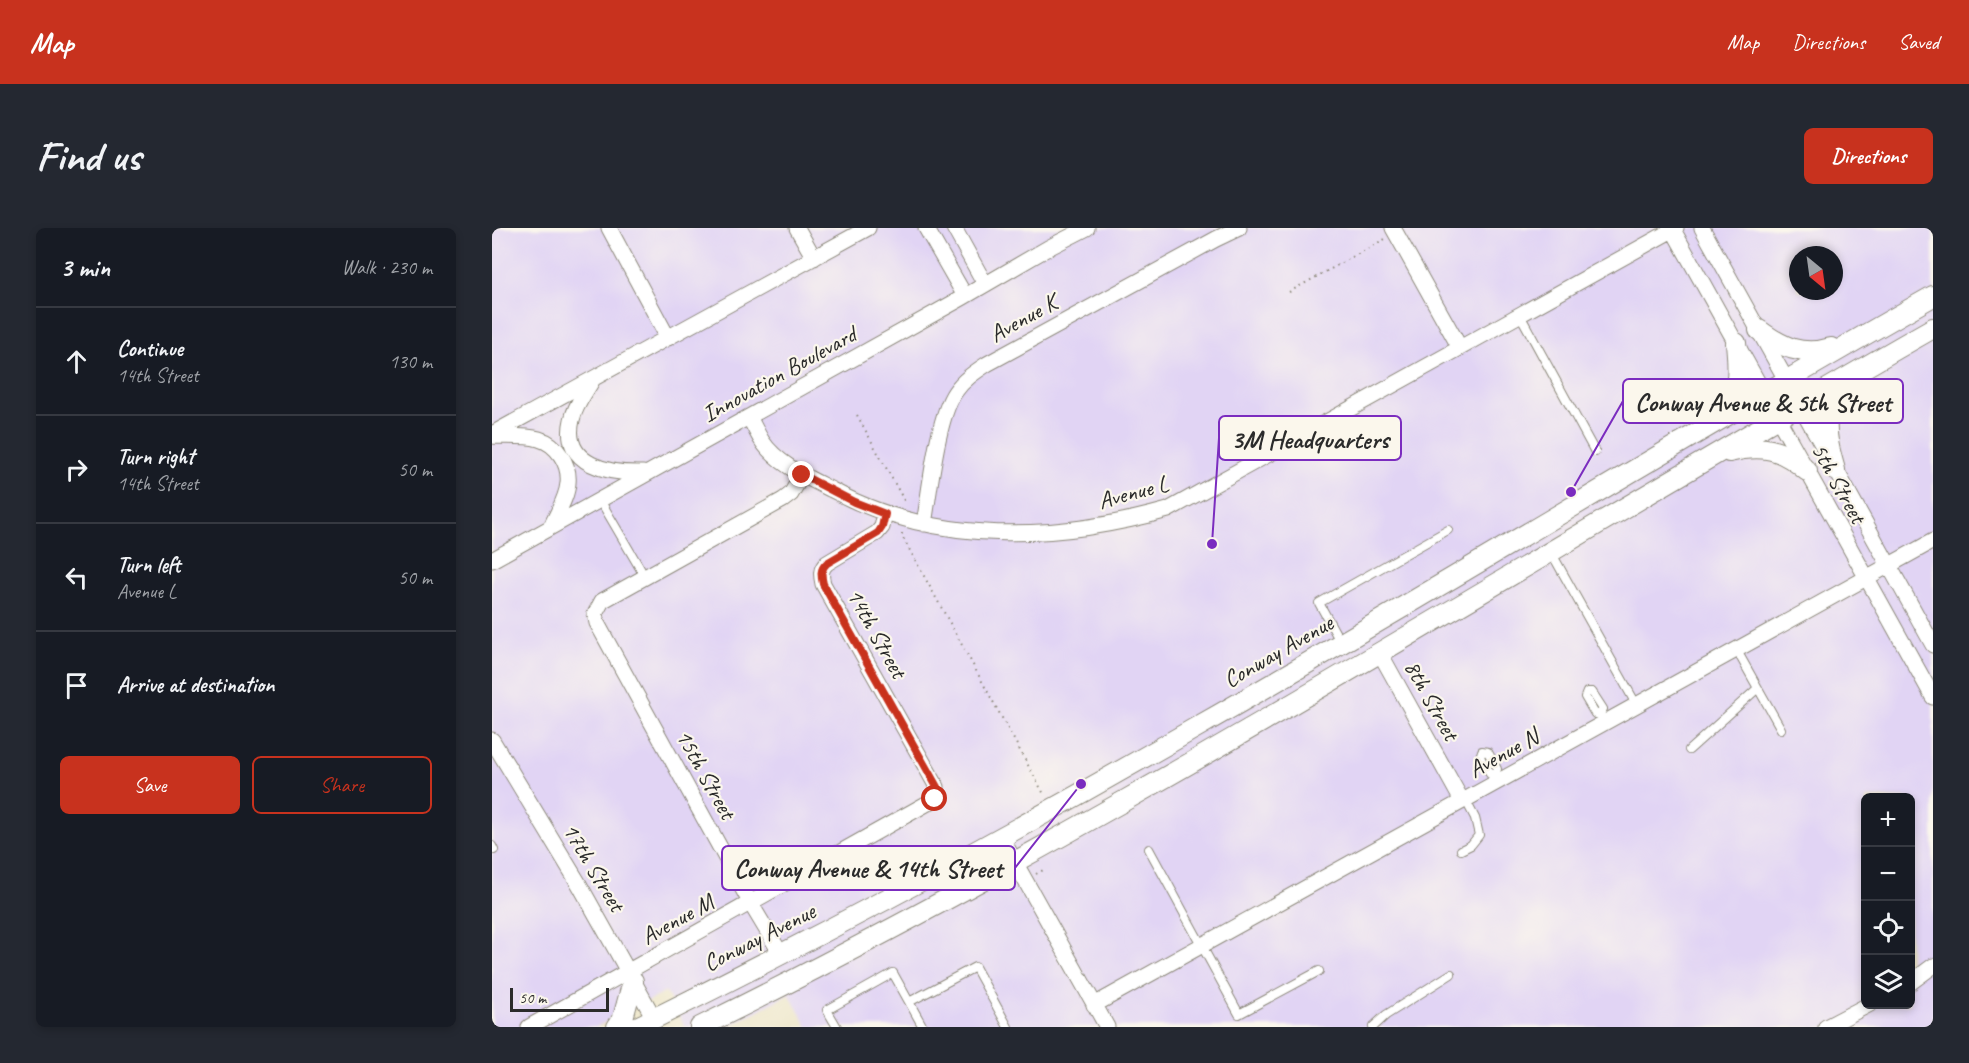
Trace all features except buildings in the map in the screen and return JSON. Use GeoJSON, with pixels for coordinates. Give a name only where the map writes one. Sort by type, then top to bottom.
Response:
{"type":"FeatureCollection","features":[{"type":"Feature","properties":{"kind":"street"},"geometry":{"type":"LineString","coordinates":[[609,228],[668,338]]}},
{"type":"Feature","properties":{"kind":"street"},"geometry":{"type":"LineString","coordinates":[[797,228],[814,258]]}},
{"type":"Feature","properties":{"kind":"street"},"geometry":{"type":"LineString","coordinates":[[492,435],[868,228]]}},
{"type":"Feature","properties":{"kind":"street"},"geometry":{"type":"LineString","coordinates":[[926,228],[966,296]]}},
{"type":"Feature","properties":{"kind":"street"},"geometry":{"type":"LineString","coordinates":[[954,228],[985,284]]}},
{"type":"Feature","properties":{"kind":"street","name":"Innovation Boulevard"},"geometry":{"type":"LineString","coordinates":[[492,560],[1048,248],[1088,228]]}},
{"type":"Feature","properties":{"kind":"street","name":"Avenue K"},"geometry":{"type":"LineString","coordinates":[[924,524],[946,410],[955,391],[969,376],[1216,238],[1239,228]]}},
{"type":"Feature","properties":{"kind":"street","name":"5th Street"},"geometry":{"type":"LineString","coordinates":[[1702,228],[1835,470],[1928,629],[1933,645]]}},
{"type":"Feature","properties":{"kind":"street","name":"Avenue L"},"geometry":{"type":"LineString","coordinates":[[749,417],[763,442],[802,475],[854,502],[904,520],[981,534],[1029,534],[1133,520],[1168,510],[1674,229]]}},
{"type":"Feature","properties":{"kind":"street","name":"5th Street"},"geometry":{"type":"LineString","coordinates":[[1674,229],[1933,697]]}},
{"type":"Feature","properties":{"kind":"street"},"geometry":{"type":"LineString","coordinates":[[1393,231],[1460,348]]}},
{"type":"Feature","properties":{"kind":"street","name":"Conway Avenue"},"geometry":{"type":"LineString","coordinates":[[637,1027],[657,1023],[1197,728],[1786,380],[1933,296]]}},
{"type":"Feature","properties":{"kind":"street"},"geometry":{"type":"LineString","coordinates":[[700,1027],[848,952],[1207,755],[1933,328]]}},
{"type":"Feature","properties":{"kind":"street"},"geometry":{"type":"LineString","coordinates":[[1759,330],[1790,350],[1806,352],[1826,350],[1853,341]]}},
{"type":"Feature","properties":{"kind":"street"},"geometry":{"type":"LineString","coordinates":[[1716,422],[1730,404],[1735,391],[1738,376],[1736,343]]}},
{"type":"Feature","properties":{"kind":"street"},"geometry":{"type":"LineString","coordinates":[[1835,470],[1827,430],[1828,413],[1832,400],[1859,370]]}},
{"type":"Feature","properties":{"kind":"street"},"geometry":{"type":"LineString","coordinates":[[593,379],[572,418],[572,440],[576,451],[593,467],[625,474],[647,473]]}},
{"type":"Feature","properties":{"kind":"street"},"geometry":{"type":"LineString","coordinates":[[492,435],[538,439],[557,450],[564,460],[568,482],[551,527]]}},
{"type":"Feature","properties":{"kind":"street"},"geometry":{"type":"LineString","coordinates":[[1715,455],[1756,447],[1776,451],[1793,459],[1807,471]]}},
{"type":"Feature","properties":{"kind":"street"},"geometry":{"type":"LineString","coordinates":[[645,577],[783,500],[791,494],[802,475]]}},
{"type":"Feature","properties":{"kind":"street","name":"14th Street"},"geometry":{"type":"LineString","coordinates":[[885,514],[878,533],[827,563],[822,567],[821,575],[823,584],[937,787],[937,795]]}},
{"type":"Feature","properties":{"kind":"street","name":"Avenue N"},"geometry":{"type":"LineString","coordinates":[[1094,1005],[1464,800],[1497,777],[1602,718],[1636,704],[1933,541]]}},
{"type":"Feature","properties":{"kind":"street","name":"15th Street"},"geometry":{"type":"LineString","coordinates":[[645,577],[602,601],[595,614],[597,623],[751,904],[781,954]]}},
{"type":"Feature","properties":{"kind":"street","name":"8th Street"},"geometry":{"type":"LineString","coordinates":[[1380,653],[1464,800]]}},
{"type":"Feature","properties":{"kind":"street","name":"17th Street"},"geometry":{"type":"LineString","coordinates":[[492,740],[497,760],[579,884],[657,1023]]}},
{"type":"Feature","properties":{"kind":"street","name":"Avenue M"},"geometry":{"type":"LineString","coordinates":[[529,1027],[631,976],[751,904],[932,802],[937,795]]}},
{"type":"Feature","properties":{"kind":"street"},"geometry":{"type":"LineString","coordinates":[[1001,837],[1107,1027]]}},
{"type":"Feature","properties":{"kind":"street"},"geometry":{"type":"LineString","coordinates":[[1915,980],[1933,966]]}},
{"type":"Feature","properties":{"kind":"street"},"geometry":{"type":"LineString","coordinates":[[617,1027],[622,1018],[631,976]]}},
{"type":"Feature","properties":{"kind":"street"},"geometry":{"type":"LineString","coordinates":[[1826,1027],[1862,1009]]}},
{"type":"Feature","properties":{"kind":"lane"},"geometry":{"type":"LineString","coordinates":[[1520,315],[1595,452]]}},
{"type":"Feature","properties":{"kind":"lane"},"geometry":{"type":"LineString","coordinates":[[600,500],[645,577]]}},
{"type":"Feature","properties":{"kind":"lane"},"geometry":{"type":"LineString","coordinates":[[1342,643],[1319,603],[1448,530]]}},
{"type":"Feature","properties":{"kind":"lane"},"geometry":{"type":"LineString","coordinates":[[1551,552],[1636,704]]}},
{"type":"Feature","properties":{"kind":"lane"},"geometry":{"type":"LineString","coordinates":[[1736,649],[1780,729]]}},
{"type":"Feature","properties":{"kind":"lane"},"geometry":{"type":"LineString","coordinates":[[1689,750],[1758,688]]}},
{"type":"Feature","properties":{"kind":"lane"},"geometry":{"type":"LineString","coordinates":[[1461,850],[1471,845],[1479,835],[1475,818],[1464,800]]}},
{"type":"Feature","properties":{"kind":"lane"},"geometry":{"type":"LineString","coordinates":[[1149,849],[1239,1014],[1319,971]]}},
{"type":"Feature","properties":{"kind":"lane"},"geometry":{"type":"LineString","coordinates":[[909,1002],[975,967],[1008,1027]]}},
{"type":"Feature","properties":{"kind":"lane"},"geometry":{"type":"LineString","coordinates":[[837,1027],[827,1010],[893,973],[923,1027]]}},
{"type":"Feature","properties":{"kind":"lane"},"geometry":{"type":"LineString","coordinates":[[1373,1027],[1386,1015],[1451,974]]}},
{"type":"Feature","properties":{"kind":"path"},"geometry":{"type":"LineString","coordinates":[[1289,292],[1393,231]]}},
{"type":"Feature","properties":{"kind":"path"},"geometry":{"type":"LineString","coordinates":[[856,415],[906,505],[902,536],[1047,798]]}},
{"type":"Feature","properties":{"kind":"shaded area"},"geometry":{"type":"Polygon","coordinates":[[[492,228],[1933,228],[1933,1027],[808,1027],[789,994],[727,1027],[685,1027],[666,992],[596,1027],[492,1027],[492,228]]]}},
{"type":"Feature","properties":{"kind":"place","name":"Conway Avenue & 5th Street"},"geometry":{"type":"Point","coordinates":[1571,492]}},
{"type":"Feature","properties":{"kind":"place","name":"3M Headquarters"},"geometry":{"type":"Point","coordinates":[1212,544]}},
{"type":"Feature","properties":{"kind":"place","name":"Conway Avenue & 14th Street"},"geometry":{"type":"Point","coordinates":[1081,784]}},
{"type":"Feature","properties":{"kind":"route"},"geometry":{"type":"LineString","coordinates":[[802,475],[854,502],[885,514],[878,533],[827,563],[822,567],[821,575],[823,584],[937,787],[935,799]]}}]}
